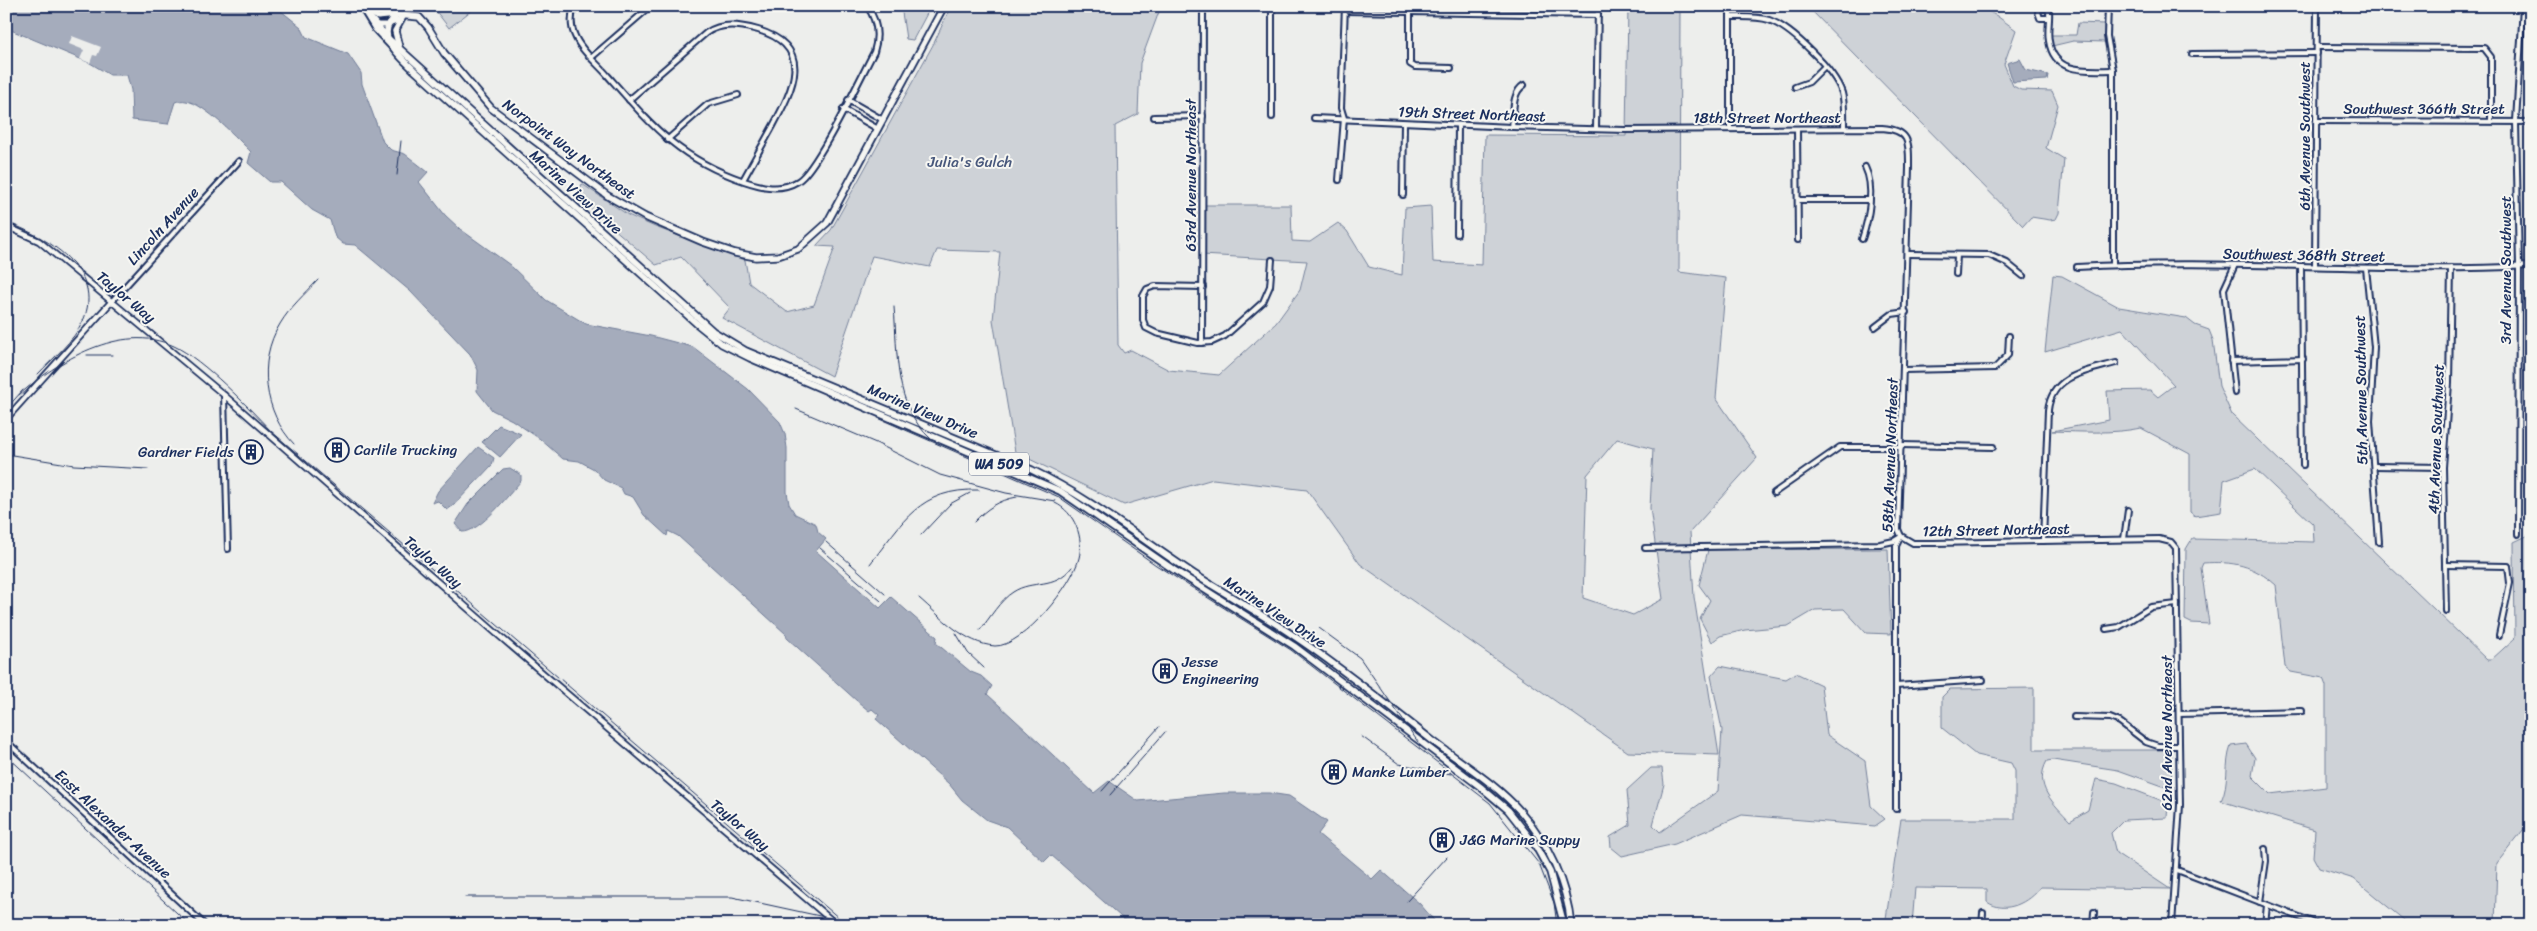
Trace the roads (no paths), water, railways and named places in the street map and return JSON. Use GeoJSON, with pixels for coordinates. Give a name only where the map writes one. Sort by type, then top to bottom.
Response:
{"type":"FeatureCollection","features":[{"type":"Feature","properties":{"kind":"main road","name":"Norpoint Way Northeast"},"geometry":{"type":"LineString","coordinates":[[401,17],[415,15],[424,21],[444,53],[491,108],[608,196],[656,223],[745,256],[767,257],[789,253],[815,236],[827,223],[944,6]]}},
{"type":"Feature","properties":{"kind":"main road","name":"Marine View Drive"},"geometry":{"type":"LineString","coordinates":[[362,7],[375,29],[391,47],[671,301],[722,344],[750,358],[1060,492],[1174,570],[1294,646],[1354,690],[1508,810],[1534,843],[1550,872],[1564,925]]}},
{"type":"Feature","properties":{"kind":"main road"},"geometry":{"type":"LineString","coordinates":[[362,7],[378,16],[401,17]]}},
{"type":"Feature","properties":{"kind":"main road","name":"Marine View Drive"},"geometry":{"type":"LineString","coordinates":[[365,14],[400,49],[712,331],[746,351],[1032,470],[1064,486],[1149,544],[1296,637],[1400,715],[1494,787],[1521,812],[1540,838],[1552,860],[1564,892],[1571,925]]}},
{"type":"Feature","properties":{"kind":"main road"},"geometry":{"type":"LineString","coordinates":[[378,25],[389,25],[401,17]]}},
{"type":"Feature","properties":{"kind":"main road"},"geometry":{"type":"LineString","coordinates":[[400,49],[394,36],[401,17]]}},
{"type":"Feature","properties":{"kind":"main road"},"geometry":{"type":"LineString","coordinates":[[389,25],[388,38],[391,47]]}},
{"type":"Feature","properties":{"kind":"street"},"geometry":{"type":"LineString","coordinates":[[574,6],[572,24],[574,35],[644,118],[667,140],[699,162],[743,180],[775,188],[800,180],[814,164],[848,100],[877,42],[876,23],[867,6]]}},
{"type":"Feature","properties":{"kind":"street"},"geometry":{"type":"LineString","coordinates":[[592,57],[651,6]]}},
{"type":"Feature","properties":{"kind":"street","name":"63rd Avenue Northeast"},"geometry":{"type":"LineString","coordinates":[[1202,343],[1203,6]]}},
{"type":"Feature","properties":{"kind":"street"},"geometry":{"type":"LineString","coordinates":[[1272,6],[1272,116]]}},
{"type":"Feature","properties":{"kind":"street"},"geometry":{"type":"LineString","coordinates":[[1596,129],[1598,6]]}},
{"type":"Feature","properties":{"kind":"street"},"geometry":{"type":"LineString","coordinates":[[1730,6],[1730,129]]}},
{"type":"Feature","properties":{"kind":"street"},"geometry":{"type":"LineString","coordinates":[[2108,6],[2107,36],[2113,70],[2113,265]]}},
{"type":"Feature","properties":{"kind":"street","name":"6th Avenue Southwest"},"geometry":{"type":"LineString","coordinates":[[2315,266],[2317,6]]}},
{"type":"Feature","properties":{"kind":"street","name":"3rd Avenue Southwest"},"geometry":{"type":"LineString","coordinates":[[2518,534],[2519,266],[2516,121],[2523,6]]}},
{"type":"Feature","properties":{"kind":"street"},"geometry":{"type":"LineString","coordinates":[[1339,180],[1344,118],[1341,108],[1345,8],[1410,12],[1598,15]]}},
{"type":"Feature","properties":{"kind":"street"},"geometry":{"type":"LineString","coordinates":[[1410,12],[1410,64],[1415,67],[1450,68]]}},
{"type":"Feature","properties":{"kind":"street"},"geometry":{"type":"LineString","coordinates":[[1730,17],[1755,17],[1781,26],[1793,35],[1824,67],[1841,90],[1844,128]]}},
{"type":"Feature","properties":{"kind":"street"},"geometry":{"type":"LineString","coordinates":[[2047,18],[2050,48],[2060,64],[2077,70],[2113,70]]}},
{"type":"Feature","properties":{"kind":"street"},"geometry":{"type":"LineString","coordinates":[[629,100],[706,33],[720,26],[754,29],[777,38],[787,48],[793,59],[794,84],[743,180]]}},
{"type":"Feature","properties":{"kind":"street"},"geometry":{"type":"LineString","coordinates":[[2316,47],[2480,48],[2489,52],[2491,58],[2491,121]]}},
{"type":"Feature","properties":{"kind":"street"},"geometry":{"type":"LineString","coordinates":[[2192,54],[2316,53]]}},
{"type":"Feature","properties":{"kind":"street"},"geometry":{"type":"LineString","coordinates":[[1795,87],[1809,82],[1824,67]]}},
{"type":"Feature","properties":{"kind":"street"},"geometry":{"type":"LineString","coordinates":[[1512,128],[1515,98],[1520,87],[1524,85]]}},
{"type":"Feature","properties":{"kind":"street"},"geometry":{"type":"LineString","coordinates":[[667,140],[708,104],[738,95]]}},
{"type":"Feature","properties":{"kind":"street"},"geometry":{"type":"LineString","coordinates":[[848,100],[883,120]]}},
{"type":"Feature","properties":{"kind":"street"},"geometry":{"type":"LineString","coordinates":[[843,109],[878,129]]}},
{"type":"Feature","properties":{"kind":"street"},"geometry":{"type":"LineString","coordinates":[[1154,116],[1203,116]]}},
{"type":"Feature","properties":{"kind":"street","name":"19th Street Northeast"},"geometry":{"type":"LineString","coordinates":[[1314,118],[1344,118],[1351,121],[1404,124],[1631,130]]}},
{"type":"Feature","properties":{"kind":"street","name":"Southwest 366th Street"},"geometry":{"type":"LineString","coordinates":[[2317,121],[2531,122]]}},
{"type":"Feature","properties":{"kind":"street"},"geometry":{"type":"LineString","coordinates":[[1404,124],[1404,195]]}},
{"type":"Feature","properties":{"kind":"street"},"geometry":{"type":"LineString","coordinates":[[1457,234],[1458,125]]}},
{"type":"Feature","properties":{"kind":"street","name":"18th Street Northeast"},"geometry":{"type":"LineString","coordinates":[[1631,130],[1844,128],[1890,129],[1903,134]]}},
{"type":"Feature","properties":{"kind":"street"},"geometry":{"type":"LineString","coordinates":[[1797,129],[1798,240]]}},
{"type":"Feature","properties":{"kind":"street","name":"58th Avenue Northeast"},"geometry":{"type":"LineString","coordinates":[[1896,809],[1896,546],[1900,536],[1898,530],[1908,254],[1909,150],[1908,141],[1903,134]]}},
{"type":"Feature","properties":{"kind":"street","name":"Lincoln Avenue"},"geometry":{"type":"LineString","coordinates":[[6,419],[239,161]]}},
{"type":"Feature","properties":{"kind":"street"},"geometry":{"type":"LineString","coordinates":[[1862,238],[1869,200],[1869,179],[1865,167]]}},
{"type":"Feature","properties":{"kind":"street"},"geometry":{"type":"LineString","coordinates":[[1798,200],[1869,200]]}},
{"type":"Feature","properties":{"kind":"street","name":"Taylor Way"},"geometry":{"type":"LineString","coordinates":[[6,226],[39,241],[224,395],[489,627],[837,925]]}},
{"type":"Feature","properties":{"kind":"street"},"geometry":{"type":"LineString","coordinates":[[1908,254],[1994,257],[2007,263],[2023,276]]}},
{"type":"Feature","properties":{"kind":"street"},"geometry":{"type":"LineString","coordinates":[[1956,274],[1957,255]]}},
{"type":"Feature","properties":{"kind":"street"},"geometry":{"type":"LineString","coordinates":[[1202,286],[1155,286],[1147,289],[1143,296],[1142,320],[1147,329],[1202,343],[1225,336],[1260,306],[1269,290],[1272,260]]}},
{"type":"Feature","properties":{"kind":"street","name":"Southwest 368th Street"},"geometry":{"type":"LineString","coordinates":[[2077,267],[2113,265],[2366,268],[2531,266]]}},
{"type":"Feature","properties":{"kind":"street"},"geometry":{"type":"LineString","coordinates":[[2235,265],[2224,289],[2235,393]]}},
{"type":"Feature","properties":{"kind":"street"},"geometry":{"type":"LineString","coordinates":[[2302,266],[2303,465]]}},
{"type":"Feature","properties":{"kind":"street","name":"5th Avenue Southwest"},"geometry":{"type":"LineString","coordinates":[[2366,268],[2374,347],[2370,421],[2379,542]]}},
{"type":"Feature","properties":{"kind":"street","name":"4th Avenue Southwest"},"geometry":{"type":"LineString","coordinates":[[2446,611],[2443,467],[2449,383],[2451,268]]}},
{"type":"Feature","properties":{"kind":"street"},"geometry":{"type":"LineString","coordinates":[[1875,327],[1892,314],[1906,312]]}},
{"type":"Feature","properties":{"kind":"street"},"geometry":{"type":"LineString","coordinates":[[1904,370],[1995,368],[2008,355],[2009,336]]}},
{"type":"Feature","properties":{"kind":"street"},"geometry":{"type":"LineString","coordinates":[[2231,361],[2302,359]]}},
{"type":"Feature","properties":{"kind":"street"},"geometry":{"type":"LineString","coordinates":[[2044,541],[2048,410],[2052,396],[2060,383],[2069,377],[2116,363]]}},
{"type":"Feature","properties":{"kind":"street"},"geometry":{"type":"LineString","coordinates":[[224,395],[228,549]]}},
{"type":"Feature","properties":{"kind":"street"},"geometry":{"type":"LineString","coordinates":[[1774,493],[1840,447],[1993,447]]}},
{"type":"Feature","properties":{"kind":"street"},"geometry":{"type":"LineString","coordinates":[[2374,466],[2443,467]]}},
{"type":"Feature","properties":{"kind":"street"},"geometry":{"type":"LineString","coordinates":[[2124,539],[2128,510]]}},
{"type":"Feature","properties":{"kind":"street","name":"12th Street Northeast"},"geometry":{"type":"LineString","coordinates":[[1644,548],[1880,544],[1894,541],[1900,536],[1913,543],[2124,539],[2159,539],[2171,542]]}},
{"type":"Feature","properties":{"kind":"street","name":"62nd Avenue Northeast"},"geometry":{"type":"LineString","coordinates":[[2171,542],[2178,551],[2179,714],[2177,870],[2172,925]]}},
{"type":"Feature","properties":{"kind":"street"},"geometry":{"type":"LineString","coordinates":[[2445,565],[2508,566],[2510,583],[2499,635]]}},
{"type":"Feature","properties":{"kind":"street"},"geometry":{"type":"LineString","coordinates":[[2106,629],[2119,627],[2151,607],[2177,604]]}},
{"type":"Feature","properties":{"kind":"street"},"geometry":{"type":"LineString","coordinates":[[1896,686],[1983,680]]}},
{"type":"Feature","properties":{"kind":"street"},"geometry":{"type":"LineString","coordinates":[[2179,714],[2302,711]]}},
{"type":"Feature","properties":{"kind":"street"},"geometry":{"type":"LineString","coordinates":[[2074,717],[2110,718],[2120,722],[2142,740],[2152,744],[2179,746]]}},
{"type":"Feature","properties":{"kind":"street","name":"East Alexander Avenue"},"geometry":{"type":"LineString","coordinates":[[6,741],[205,925]]}},
{"type":"Feature","properties":{"kind":"street"},"geometry":{"type":"LineString","coordinates":[[2260,902],[2266,861],[2265,849]]}},
{"type":"Feature","properties":{"kind":"street"},"geometry":{"type":"LineString","coordinates":[[2177,870],[2320,925]]}},
{"type":"Feature","properties":{"kind":"street"},"geometry":{"type":"LineString","coordinates":[[2265,925],[2267,904]]}},
{"type":"Feature","properties":{"kind":"street"},"geometry":{"type":"LineString","coordinates":[[2093,925],[2094,912]]}},
{"type":"Feature","properties":{"kind":"street"},"geometry":{"type":"LineString","coordinates":[[1982,925],[1983,913]]}},
{"type":"Feature","properties":{"kind":"water"},"geometry":{"type":"Polygon","coordinates":[[[6,6],[275,6],[301,27],[306,37],[348,54],[361,73],[362,84],[383,142],[391,150],[405,154],[428,172],[419,182],[445,215],[460,229],[510,265],[546,300],[586,324],[651,336],[693,347],[748,389],[780,422],[785,434],[787,448],[787,492],[789,504],[795,514],[816,524],[818,532],[826,539],[816,551],[880,608],[891,597],[937,637],[936,643],[971,672],[981,676],[992,686],[987,694],[1094,793],[1109,781],[1138,801],[1224,793],[1269,793],[1289,796],[1327,822],[1318,834],[1372,879],[1381,870],[1420,904],[1438,925],[1130,925],[1051,855],[1044,862],[1007,827],[987,820],[962,800],[949,784],[876,719],[879,715],[872,709],[869,711],[857,701],[678,536],[668,531],[667,536],[644,515],[633,497],[624,494],[621,488],[604,480],[594,469],[579,461],[563,459],[540,439],[512,420],[492,410],[477,391],[478,370],[470,354],[410,291],[355,245],[343,244],[335,237],[330,220],[312,210],[281,182],[270,182],[248,163],[251,152],[211,115],[193,103],[182,101],[175,102],[168,124],[132,120],[131,90],[127,75],[110,75],[90,63],[6,28],[6,6]]]}},
{"type":"Feature","properties":{"kind":"water"},"geometry":{"type":"Polygon","coordinates":[[[2020,59],[2026,70],[2048,75],[2047,80],[2013,82],[2007,63],[2020,59]]]}},
{"type":"Feature","properties":{"kind":"water"},"geometry":{"type":"Polygon","coordinates":[[[499,425],[521,434],[500,457],[482,442],[499,425]]]}},
{"type":"Feature","properties":{"kind":"water"},"geometry":{"type":"Polygon","coordinates":[[[478,447],[494,458],[492,465],[447,510],[438,501],[432,503],[438,491],[478,447]]]}},
{"type":"Feature","properties":{"kind":"water"},"geometry":{"type":"Polygon","coordinates":[[[510,468],[521,475],[521,481],[485,520],[469,531],[462,532],[455,524],[468,504],[503,469],[510,468]]]}},
{"type":"Feature","properties":{"kind":"railway"},"geometry":{"type":"LineString","coordinates":[[397,175],[401,141]]}},
{"type":"Feature","properties":{"kind":"railway"},"geometry":{"type":"LineString","coordinates":[[6,222],[38,236],[54,246],[79,271],[86,286],[88,303],[83,321],[69,342],[38,374]]}},
{"type":"Feature","properties":{"kind":"railway"},"geometry":{"type":"LineString","coordinates":[[294,444],[284,431],[270,402],[266,370],[268,354],[273,339],[284,318],[318,280]]}},
{"type":"Feature","properties":{"kind":"railway"},"geometry":{"type":"LineString","coordinates":[[894,307],[897,360],[904,395],[910,411],[931,439]]}},
{"type":"Feature","properties":{"kind":"railway"},"geometry":{"type":"LineString","coordinates":[[19,395],[34,382],[71,358],[112,342],[133,339],[154,340],[174,346],[186,353],[212,372],[271,431],[847,925]]}},
{"type":"Feature","properties":{"kind":"railway"},"geometry":{"type":"LineString","coordinates":[[87,355],[112,355]]}},
{"type":"Feature","properties":{"kind":"railway"},"geometry":{"type":"LineString","coordinates":[[6,409],[23,390]]}},
{"type":"Feature","properties":{"kind":"railway"},"geometry":{"type":"LineString","coordinates":[[796,409],[876,443],[940,475],[1006,493],[1055,501]]}},
{"type":"Feature","properties":{"kind":"railway"},"geometry":{"type":"LineString","coordinates":[[878,418],[1059,497],[1156,565],[1291,650],[1490,803],[1539,864],[1554,903],[1557,925]]}},
{"type":"Feature","properties":{"kind":"railway"},"geometry":{"type":"LineString","coordinates":[[6,454],[74,465],[148,469]]}},
{"type":"Feature","properties":{"kind":"railway"},"geometry":{"type":"LineString","coordinates":[[870,564],[903,522],[914,510],[927,501],[958,491],[979,490]]}},
{"type":"Feature","properties":{"kind":"railway"},"geometry":{"type":"LineString","coordinates":[[921,535],[950,504],[970,493]]}},
{"type":"Feature","properties":{"kind":"railway"},"geometry":{"type":"LineString","coordinates":[[974,522],[993,506],[1004,500],[1017,497]]}},
{"type":"Feature","properties":{"kind":"railway"},"geometry":{"type":"LineString","coordinates":[[919,598],[954,628],[984,644],[995,646],[1006,644],[1019,636],[1057,598],[1075,569],[1079,558],[1079,534],[1073,519],[1062,507],[1055,503]]}},
{"type":"Feature","properties":{"kind":"railway"},"geometry":{"type":"LineString","coordinates":[[826,542],[885,594]]}},
{"type":"Feature","properties":{"kind":"railway"},"geometry":{"type":"LineString","coordinates":[[820,548],[881,601]]}},
{"type":"Feature","properties":{"kind":"railway"},"geometry":{"type":"LineString","coordinates":[[980,630],[1008,595],[1021,588],[1058,579],[1072,567]]}},
{"type":"Feature","properties":{"kind":"railway"},"geometry":{"type":"LineString","coordinates":[[1319,628],[1360,658],[1418,742]]}},
{"type":"Feature","properties":{"kind":"railway"},"geometry":{"type":"LineString","coordinates":[[956,633],[968,653],[984,668]]}},
{"type":"Feature","properties":{"kind":"railway"},"geometry":{"type":"LineString","coordinates":[[1102,791],[1159,727]]}},
{"type":"Feature","properties":{"kind":"railway"},"geometry":{"type":"LineString","coordinates":[[1110,795],[1165,732]]}},
{"type":"Feature","properties":{"kind":"railway"},"geometry":{"type":"LineString","coordinates":[[1361,736],[1399,764],[1451,774]]}},
{"type":"Feature","properties":{"kind":"railway"},"geometry":{"type":"LineString","coordinates":[[6,755],[190,925]]}},
{"type":"Feature","properties":{"kind":"railway"},"geometry":{"type":"LineString","coordinates":[[1407,901],[1447,857]]}},
{"type":"Feature","properties":{"kind":"railway"},"geometry":{"type":"LineString","coordinates":[[465,897],[732,897],[840,922]]}},
{"type":"Feature","properties":{"kind":"place","name":"Carlile Trucking"},"geometry":{"type":"Point","coordinates":[337,450]}},
{"type":"Feature","properties":{"kind":"place","name":"Gardner Fields"},"geometry":{"type":"Point","coordinates":[251,452]}},
{"type":"Feature","properties":{"kind":"place","name":"Jesse Engineering"},"geometry":{"type":"Point","coordinates":[1165,671]}},
{"type":"Feature","properties":{"kind":"place","name":"Manke Lumber"},"geometry":{"type":"Point","coordinates":[1334,772]}},
{"type":"Feature","properties":{"kind":"place","name":"J&G Marine Suppy"},"geometry":{"type":"Point","coordinates":[1442,840]}},
{"type":"Feature","properties":{"kind":"park label","name":"Julia's Gulch"},"geometry":{"type":"Point","coordinates":[970,162]}}]}
